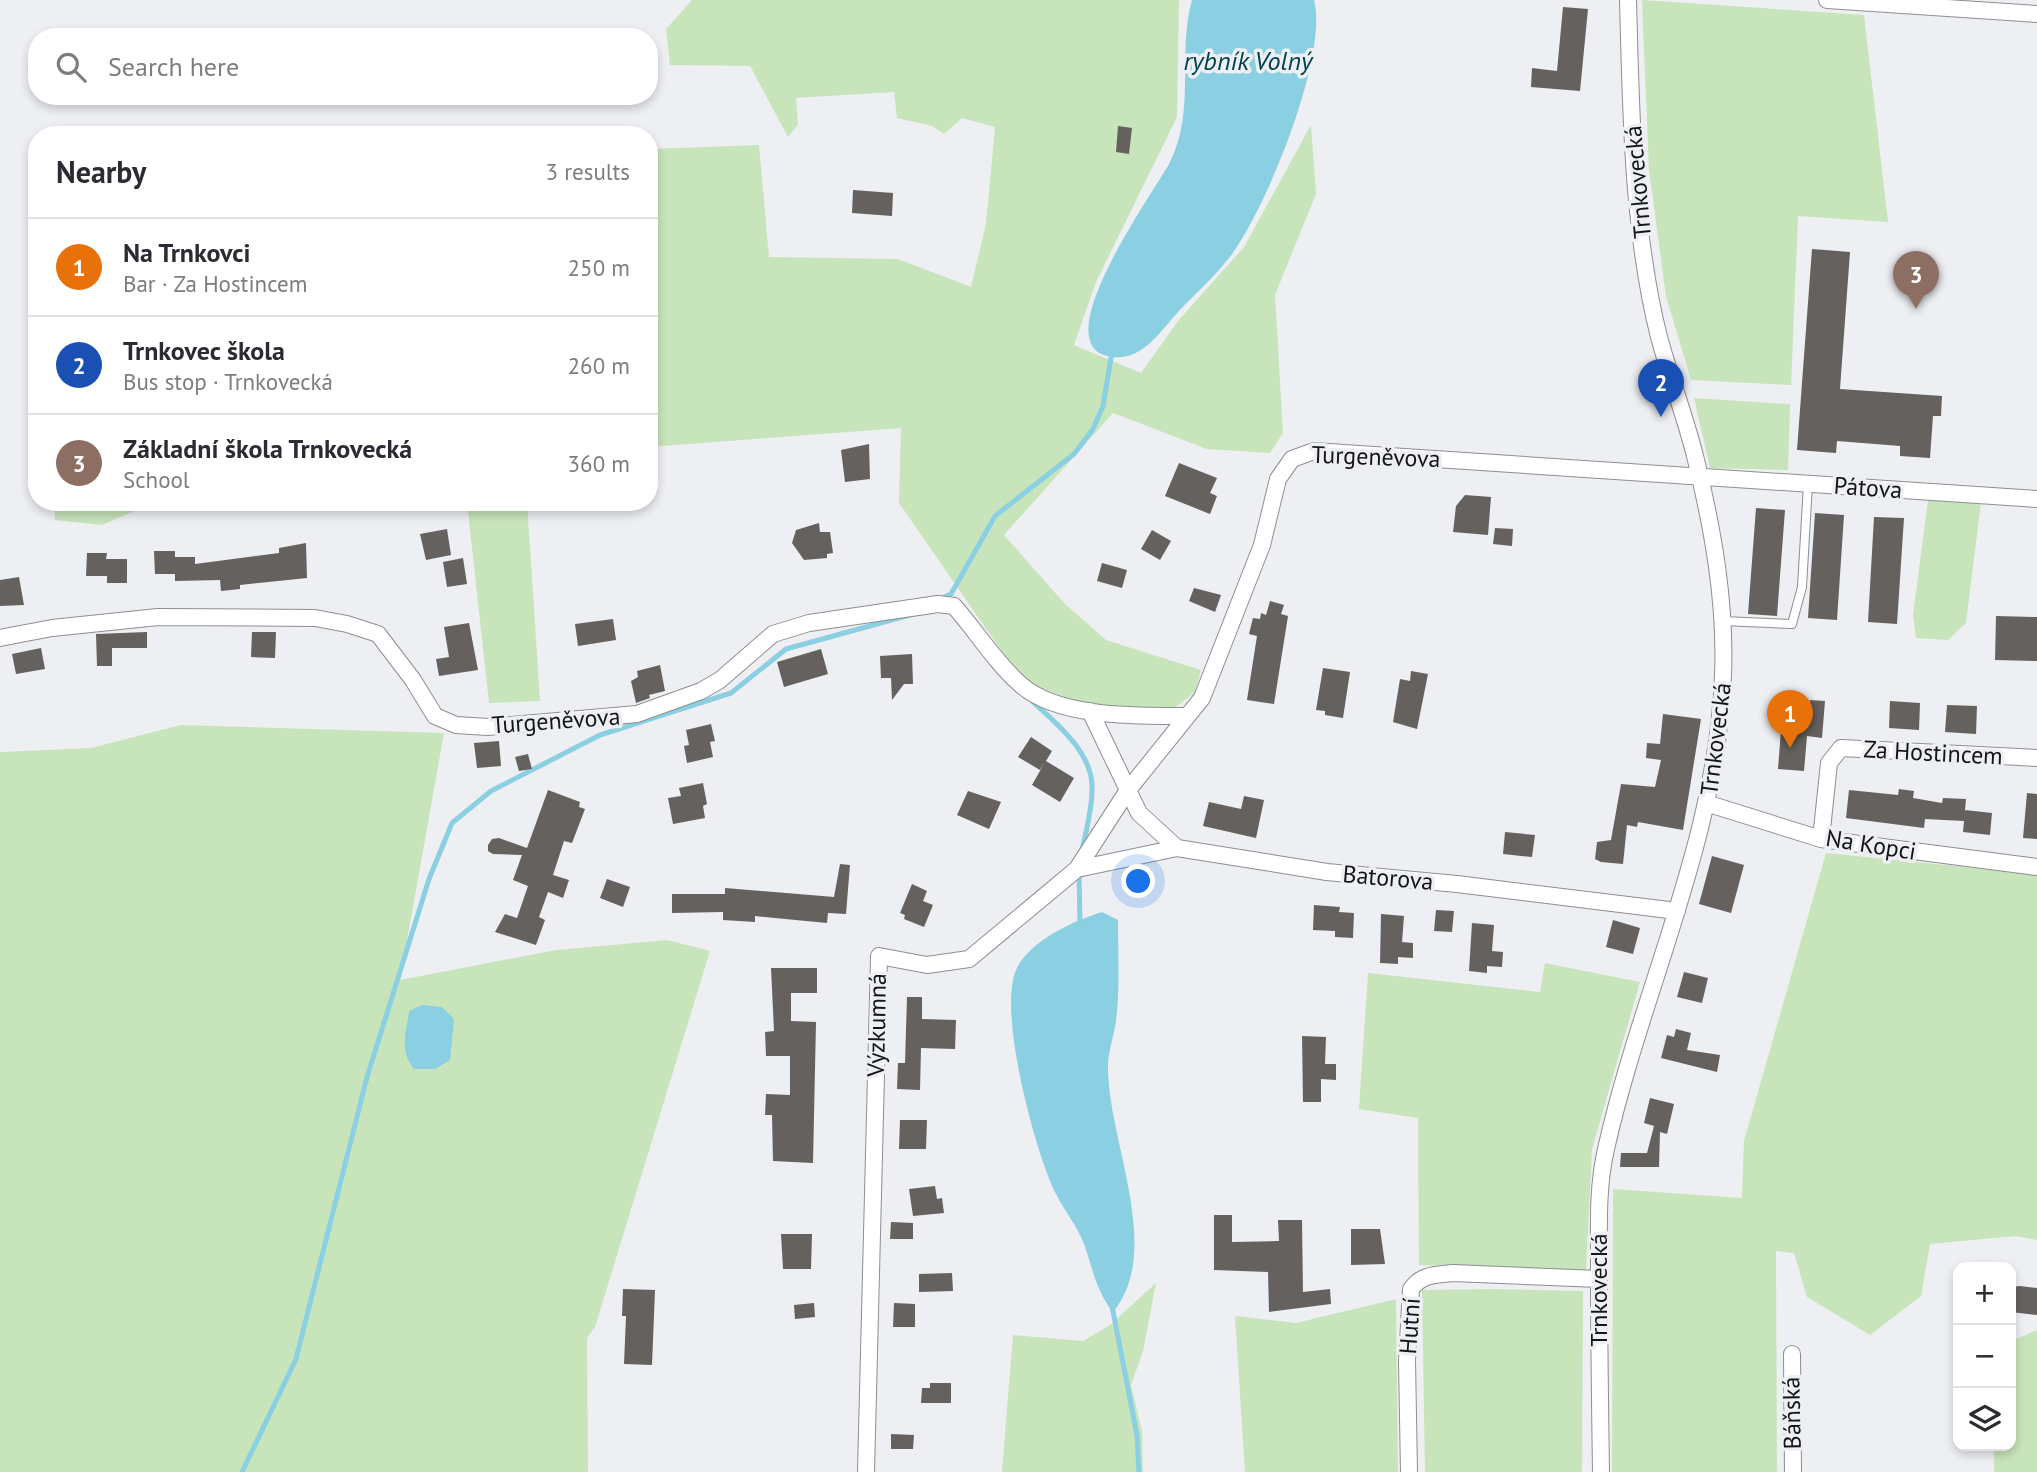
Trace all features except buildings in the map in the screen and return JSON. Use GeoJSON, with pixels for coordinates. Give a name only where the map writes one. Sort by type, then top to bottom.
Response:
{"type":"FeatureCollection","features":[{"type":"Feature","properties":{"kind":"street","name":"Trnkovecká"},"geometry":{"type":"LineString","coordinates":[[1601,1472],[1599,1188],[1606,1147],[1709,804],[1720,736],[1723,621],[1717,562],[1699,477],[1659,336],[1645,266],[1631,107],[1628,0]]}},
{"type":"Feature","properties":{"kind":"street"},"geometry":{"type":"LineString","coordinates":[[1827,0],[2037,14]]}},
{"type":"Feature","properties":{"kind":"street","name":"Turgeněvova"},"geometry":{"type":"LineString","coordinates":[[0,638],[52,628],[158,617],[315,618],[378,634],[413,680],[435,716],[456,725],[488,727],[637,714],[701,691],[720,680],[773,634],[808,623],[938,604],[954,606],[975,629],[992,655],[1032,694],[1090,711],[1186,716],[1202,698],[1262,545],[1278,479],[1286,465],[1297,455],[1314,451],[1699,477]]}},
{"type":"Feature","properties":{"kind":"street","name":"Pátova"},"geometry":{"type":"LineString","coordinates":[[1699,477],[2037,499]]}},
{"type":"Feature","properties":{"kind":"street"},"geometry":{"type":"LineString","coordinates":[[1090,711],[1139,813],[1177,848]]}},
{"type":"Feature","properties":{"kind":"street","name":"Výzkumná"},"geometry":{"type":"LineString","coordinates":[[866,1472],[879,956],[927,965],[969,959],[1077,869],[1128,790],[1186,716]]}},
{"type":"Feature","properties":{"kind":"street","name":"Za Hostincem"},"geometry":{"type":"LineString","coordinates":[[1821,839],[1829,764],[1841,748],[2037,758]]}},
{"type":"Feature","properties":{"kind":"street","name":"Na Kopci"},"geometry":{"type":"LineString","coordinates":[[1709,804],[1821,839],[2037,867]]}},
{"type":"Feature","properties":{"kind":"street"},"geometry":{"type":"LineString","coordinates":[[1077,869],[1177,848]]}},
{"type":"Feature","properties":{"kind":"street","name":"Batorova"},"geometry":{"type":"LineString","coordinates":[[1177,848],[1327,872],[1677,911]]}},
{"type":"Feature","properties":{"kind":"street","name":"Hutní"},"geometry":{"type":"LineString","coordinates":[[1409,1472],[1407,1361],[1411,1289],[1417,1281],[1429,1275],[1453,1273],[1599,1279]]}},
{"type":"Feature","properties":{"kind":"street","name":"Báňská"},"geometry":{"type":"LineString","coordinates":[[1792,1354],[1793,1472]]}},
{"type":"Feature","properties":{"kind":"lane"},"geometry":{"type":"LineString","coordinates":[[1723,621],[1792,624],[1802,587],[1808,484]]}},
{"type":"Feature","properties":{"kind":"green space"},"geometry":{"type":"Polygon","coordinates":[[[692,0],[1179,0],[1177,117],[1096,282],[1074,345],[1141,373],[1178,321],[1244,247],[1311,125],[1316,194],[1275,295],[1283,433],[1270,453],[1207,449],[1113,413],[1004,535],[1065,604],[1106,640],[1201,670],[1195,692],[1172,710],[1089,706],[1033,685],[1007,659],[899,503],[901,428],[658,446],[658,149],[759,145],[769,257],[898,259],[971,287],[986,224],[995,127],[962,118],[944,134],[932,126],[897,118],[894,92],[796,98],[798,125],[788,137],[750,66],[670,65],[666,29],[692,0]]]}},
{"type":"Feature","properties":{"kind":"green space"},"geometry":{"type":"Polygon","coordinates":[[[1642,0],[1864,15],[1888,222],[1798,216],[1791,385],[1691,380],[1666,296],[1649,170],[1642,0]]]}},
{"type":"Feature","properties":{"kind":"green space"},"geometry":{"type":"Polygon","coordinates":[[[1694,398],[1790,404],[1788,470],[1710,468],[1694,398]]]}},
{"type":"Feature","properties":{"kind":"green space"},"geometry":{"type":"Polygon","coordinates":[[[1928,500],[1981,503],[1966,623],[1948,640],[1916,638],[1913,615],[1928,500]]]}},
{"type":"Feature","properties":{"kind":"green space"},"geometry":{"type":"Polygon","coordinates":[[[54,511],[135,511],[102,525],[55,520],[54,511]]]}},
{"type":"Feature","properties":{"kind":"green space"},"geometry":{"type":"Polygon","coordinates":[[[468,511],[528,511],[540,701],[489,703],[468,511]]]}},
{"type":"Feature","properties":{"kind":"green space"},"geometry":{"type":"Polygon","coordinates":[[[181,725],[444,733],[400,980],[556,950],[667,940],[710,951],[595,1327],[587,1338],[588,1472],[0,1472],[0,752],[91,748],[181,725]],[[409,1011],[407,1029],[454,1019],[409,1011]]]}},
{"type":"Feature","properties":{"kind":"green space"},"geometry":{"type":"Polygon","coordinates":[[[1826,853],[2037,874],[2037,1240],[2016,1236],[1930,1244],[1921,1296],[1870,1335],[1807,1297],[1794,1253],[1776,1251],[1777,1472],[1612,1472],[1613,1189],[1742,1198],[1744,1141],[1826,853]]]}},
{"type":"Feature","properties":{"kind":"green space"},"geometry":{"type":"Polygon","coordinates":[[[1545,963],[1640,982],[1592,1149],[1586,1271],[1419,1265],[1418,1118],[1359,1109],[1368,973],[1540,992],[1545,963]]]}},
{"type":"Feature","properties":{"kind":"green space"},"geometry":{"type":"Polygon","coordinates":[[[1156,1283],[1143,1351],[1131,1385],[1142,1431],[1143,1472],[1002,1472],[1013,1335],[1083,1341],[1110,1325],[1156,1283]]]}},
{"type":"Feature","properties":{"kind":"green space"},"geometry":{"type":"Polygon","coordinates":[[[1422,1290],[1583,1291],[1582,1472],[1425,1472],[1422,1290]]]}},
{"type":"Feature","properties":{"kind":"green space"},"geometry":{"type":"Polygon","coordinates":[[[1396,1299],[1398,1472],[1245,1472],[1235,1316],[1296,1323],[1396,1299]]]}},
{"type":"Feature","properties":{"kind":"green space"},"geometry":{"type":"Polygon","coordinates":[[[2037,1330],[2037,1472],[1994,1472],[1994,1451],[2016,1451],[2016,1339],[2037,1330]]]}},
{"type":"Feature","properties":{"kind":"water","name":"rybník Volný"},"geometry":{"type":"Polygon","coordinates":[[[1192,0],[1314,0],[1316,25],[1312,57],[1291,133],[1276,171],[1244,236],[1229,258],[1147,345],[1129,356],[1107,356],[1091,344],[1089,323],[1096,295],[1110,263],[1170,162],[1178,143],[1192,0]]]}},
{"type":"Feature","properties":{"kind":"water"},"geometry":{"type":"Polygon","coordinates":[[[1102,912],[1118,920],[1117,1009],[1108,1063],[1115,1125],[1134,1225],[1134,1257],[1128,1286],[1113,1312],[1099,1288],[1081,1237],[1045,1168],[1028,1112],[1012,1017],[1012,990],[1016,970],[1022,960],[1041,941],[1078,921],[1102,912]]]}},
{"type":"Feature","properties":{"kind":"water"},"geometry":{"type":"Polygon","coordinates":[[[422,1005],[442,1007],[454,1019],[450,1060],[435,1069],[414,1069],[406,1055],[405,1034],[409,1011],[422,1005]]]}},
{"type":"Feature","properties":{"kind":"waterway"},"geometry":{"type":"LineString","coordinates":[[940,599],[951,594],[995,516],[1074,454],[1093,429],[1103,406],[1112,352]]}},
{"type":"Feature","properties":{"kind":"waterway"},"geometry":{"type":"LineString","coordinates":[[242,1472],[296,1359],[367,1077],[429,879],[452,823],[491,791],[600,735],[731,693],[786,649],[917,613]]}},
{"type":"Feature","properties":{"kind":"waterway"},"geometry":{"type":"LineString","coordinates":[[1032,701],[1072,740],[1087,764],[1091,776],[1092,798],[1082,850]]}},
{"type":"Feature","properties":{"kind":"waterway"},"geometry":{"type":"LineString","coordinates":[[1079,871],[1080,924]]}},
{"type":"Feature","properties":{"kind":"waterway"},"geometry":{"type":"LineString","coordinates":[[1112,1306],[1137,1435],[1139,1472]]}},
{"type":"Feature","properties":{"kind":"place","name":"Základní škola Trnkovecká"},"geometry":{"type":"Point","coordinates":[1916,309]}},
{"type":"Feature","properties":{"kind":"place","name":"Trnkovec škola"},"geometry":{"type":"Point","coordinates":[1661,417]}},
{"type":"Feature","properties":{"kind":"place","name":"Na Trnkovci"},"geometry":{"type":"Point","coordinates":[1790,748]}}]}
